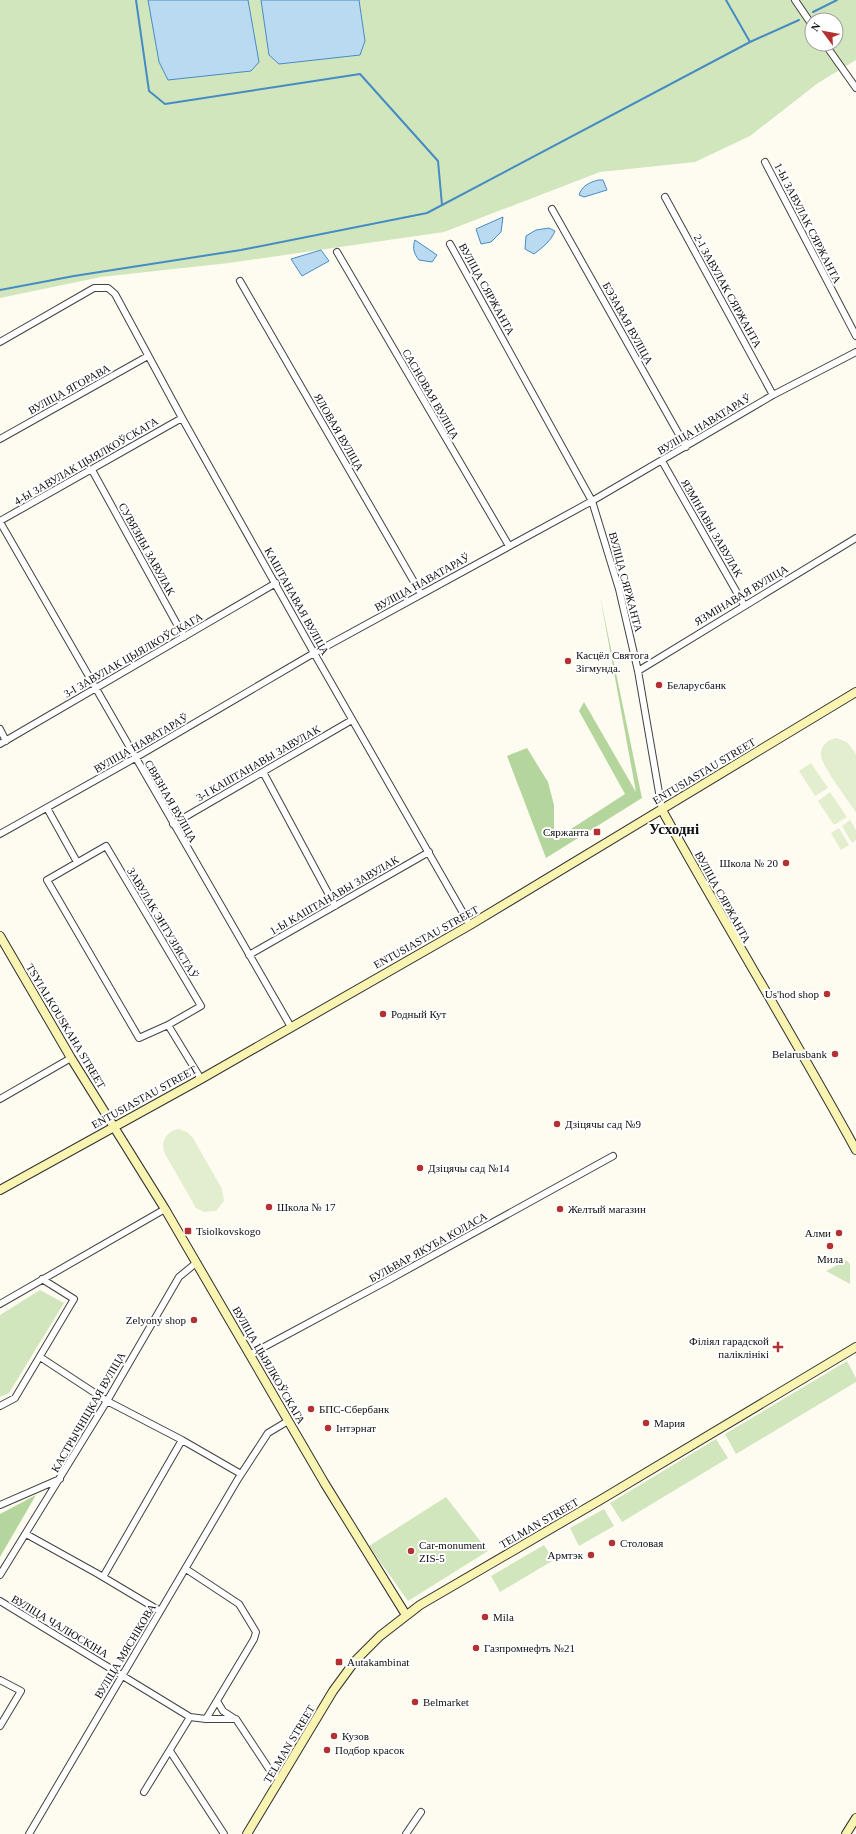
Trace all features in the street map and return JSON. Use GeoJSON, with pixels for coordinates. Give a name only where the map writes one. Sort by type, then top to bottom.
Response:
{"type":"FeatureCollection","features":[{"type":"Feature","properties":{"kind":"main road","name":"ENTUSIASTAU STREET"},"geometry":{"type":"LineString","coordinates":[[0,1190],[470,925],[856,692]]}},
{"type":"Feature","properties":{"kind":"main road","name":"ВУЛІЦА СЯРЖАНТА"},"geometry":{"type":"LineString","coordinates":[[662,810],[728,929],[816,1078],[856,1150]]}},
{"type":"Feature","properties":{"kind":"main road","name":"TSYIALKOUSKAHA STREET"},"geometry":{"type":"LineString","coordinates":[[0,936],[71,1058],[114,1126]]}},
{"type":"Feature","properties":{"kind":"main road","name":"ВУЛІЦА ЦЫЯЛКОЎСКАГА"},"geometry":{"type":"LineString","coordinates":[[114,1126],[251,1354],[288,1421],[406,1615]]}},
{"type":"Feature","properties":{"kind":"main road","name":"TELMAN STREET"},"geometry":{"type":"LineString","coordinates":[[247,1834],[334,1691],[355,1661],[380,1636],[406,1615],[856,1347]]}},
{"type":"Feature","properties":{"kind":"main road"},"geometry":{"type":"LineString","coordinates":[[846,1834],[856,1818]]}},
{"type":"Feature","properties":{"kind":"street"},"geometry":{"type":"LineString","coordinates":[[794,0],[804,14]]}},
{"type":"Feature","properties":{"kind":"street"},"geometry":{"type":"LineString","coordinates":[[832,52],[853,78],[856,88]]}},
{"type":"Feature","properties":{"kind":"street","name":"1-Ы ЗАВУЛАК СЯРЖАНТА"},"geometry":{"type":"LineString","coordinates":[[765,162],[856,336]]}},
{"type":"Feature","properties":{"kind":"street","name":"2-І ЗАВУЛАК СЯРЖАНТА"},"geometry":{"type":"LineString","coordinates":[[665,197],[773,395]]}},
{"type":"Feature","properties":{"kind":"street","name":"БЭЗАВАЯ ВУЛІЦА"},"geometry":{"type":"LineString","coordinates":[[552,209],[686,447]]}},
{"type":"Feature","properties":{"kind":"street","name":"ВУЛІЦА СЯРЖАНТА"},"geometry":{"type":"LineString","coordinates":[[450,244],[592,501],[619,589],[638,671],[662,810]]}},
{"type":"Feature","properties":{"kind":"street","name":"САСНОВАЯ ВУЛІЦА"},"geometry":{"type":"LineString","coordinates":[[337,252],[509,546]]}},
{"type":"Feature","properties":{"kind":"street","name":"ЯЛОВАЯ ВУЛІЦА"},"geometry":{"type":"LineString","coordinates":[[240,281],[421,594]]}},
{"type":"Feature","properties":{"kind":"street","name":"КАШТАНАВАЯ ВУЛІЦА"},"geometry":{"type":"LineString","coordinates":[[0,342],[94,288],[108,288],[115,294],[182,418],[314,653],[470,925]]}},
{"type":"Feature","properties":{"kind":"street","name":"ВУЛІЦА НАВАТАРАЎ"},"geometry":{"type":"LineString","coordinates":[[0,834],[135,758],[314,653],[592,501],[773,395],[856,352]]}},
{"type":"Feature","properties":{"kind":"street","name":"ВУЛІЦА ЯГОРАВА"},"geometry":{"type":"LineString","coordinates":[[0,439],[148,356]]}},
{"type":"Feature","properties":{"kind":"street","name":"4-Ы ЗАВУЛАК ЦЫЯЛКОЎСКАГА"},"geometry":{"type":"LineString","coordinates":[[0,521],[182,418]]}},
{"type":"Feature","properties":{"kind":"street","name":"ЯЗМІНАВЫ ЗАВУЛАК"},"geometry":{"type":"LineString","coordinates":[[662,461],[744,605]]}},
{"type":"Feature","properties":{"kind":"street","name":"СУВЯЗНЫ ЗАВУЛАК"},"geometry":{"type":"LineString","coordinates":[[92,470],[184,638]]}},
{"type":"Feature","properties":{"kind":"street","name":"СВЯЗНАЯ ВУЛІЦА"},"geometry":{"type":"LineString","coordinates":[[0,521],[291,1027]]}},
{"type":"Feature","properties":{"kind":"street","name":"ЯЗМІНАВАЯ ВУЛІЦА"},"geometry":{"type":"LineString","coordinates":[[638,671],[856,538]]}},
{"type":"Feature","properties":{"kind":"street","name":"3-І ЗАВУЛАК ЦЫЯЛКОЎСКАГА"},"geometry":{"type":"LineString","coordinates":[[0,744],[96,690],[276,583]]}},
{"type":"Feature","properties":{"kind":"street","name":"3-І КАШТАНАВЫ ЗАВУЛАК"},"geometry":{"type":"LineString","coordinates":[[173,824],[352,720]]}},
{"type":"Feature","properties":{"kind":"street"},"geometry":{"type":"LineString","coordinates":[[0,729],[6,741]]}},
{"type":"Feature","properties":{"kind":"street"},"geometry":{"type":"LineString","coordinates":[[263,772],[336,906]]}},
{"type":"Feature","properties":{"kind":"street"},"geometry":{"type":"LineString","coordinates":[[47,808],[77,862]]}},
{"type":"Feature","properties":{"kind":"street","name":"ЗАВУЛАК ЭНТУЗІЯСТАЎ"},"geometry":{"type":"LineString","coordinates":[[106,846],[201,1006],[168,1025],[138,1038],[47,880],[106,846]]}},
{"type":"Feature","properties":{"kind":"street","name":"1-Ы КАШТАНАВЫ ЗАВУЛАК"},"geometry":{"type":"LineString","coordinates":[[249,955],[429,852]]}},
{"type":"Feature","properties":{"kind":"street"},"geometry":{"type":"LineString","coordinates":[[168,1025],[201,1078]]}},
{"type":"Feature","properties":{"kind":"street"},"geometry":{"type":"LineString","coordinates":[[0,1099],[71,1058]]}},
{"type":"Feature","properties":{"kind":"street","name":"БУЛЬВАР ЯКУБА КОЛАСА"},"geometry":{"type":"LineString","coordinates":[[251,1354],[613,1156]]}},
{"type":"Feature","properties":{"kind":"street"},"geometry":{"type":"LineString","coordinates":[[0,1304],[165,1209]]}},
{"type":"Feature","properties":{"kind":"street","name":"КАСТРЫЧНІЦКАЯ ВУЛІЦА"},"geometry":{"type":"LineString","coordinates":[[0,1575],[107,1401],[179,1277],[196,1263]]}},
{"type":"Feature","properties":{"kind":"street"},"geometry":{"type":"LineString","coordinates":[[0,1406],[15,1398],[74,1298],[42,1279]]}},
{"type":"Feature","properties":{"kind":"street"},"geometry":{"type":"LineString","coordinates":[[40,1357],[107,1401],[182,1440],[240,1476]]}},
{"type":"Feature","properties":{"kind":"street","name":"ВУЛІЦА МЯСНІКОВА"},"geometry":{"type":"LineString","coordinates":[[29,1834],[240,1476],[268,1433],[288,1421]]}},
{"type":"Feature","properties":{"kind":"street"},"geometry":{"type":"LineString","coordinates":[[103,1577],[182,1440]]}},
{"type":"Feature","properties":{"kind":"street"},"geometry":{"type":"LineString","coordinates":[[0,1505],[60,1479]]}},
{"type":"Feature","properties":{"kind":"street"},"geometry":{"type":"LineString","coordinates":[[26,1534],[160,1611]]}},
{"type":"Feature","properties":{"kind":"street"},"geometry":{"type":"LineString","coordinates":[[186,1569],[239,1604],[256,1632],[254,1639],[206,1719]]}},
{"type":"Feature","properties":{"kind":"street","name":"ВУЛІЦА ЧАЛЮСКІНА"},"geometry":{"type":"LineString","coordinates":[[0,1601],[190,1717],[206,1719],[235,1719]]}},
{"type":"Feature","properties":{"kind":"street"},"geometry":{"type":"LineString","coordinates":[[0,1680],[21,1691],[0,1726]]}},
{"type":"Feature","properties":{"kind":"street"},"geometry":{"type":"LineString","coordinates":[[217,1701],[223,1711],[235,1719],[271,1772],[281,1779]]}},
{"type":"Feature","properties":{"kind":"street"},"geometry":{"type":"LineString","coordinates":[[144,1792],[190,1717]]}},
{"type":"Feature","properties":{"kind":"street"},"geometry":{"type":"LineString","coordinates":[[170,1751],[224,1834]]}},
{"type":"Feature","properties":{"kind":"street"},"geometry":{"type":"LineString","coordinates":[[406,1834],[421,1812]]}},
{"type":"Feature","properties":{"kind":"green space"},"geometry":{"type":"Polygon","coordinates":[[[0,0],[856,0],[856,60],[818,83],[750,136],[695,162],[600,172],[444,232],[229,263],[101,277],[0,298],[0,0]]]}},
{"type":"Feature","properties":{"kind":"green space"},"geometry":{"type":"Polygon","coordinates":[[[600,596],[642,798],[546,858],[507,756],[527,748],[548,782],[554,805],[554,840],[625,794],[579,711],[584,702],[636,792],[600,596]]]}},
{"type":"Feature","properties":{"kind":"green space"},"geometry":{"type":"Polygon","coordinates":[[[836,738],[847,742],[856,754],[856,812],[842,793],[821,756],[823,746],[830,740],[836,738]]]}},
{"type":"Feature","properties":{"kind":"green space"},"geometry":{"type":"Polygon","coordinates":[[[811,763],[828,788],[815,796],[799,771],[811,763]]]}},
{"type":"Feature","properties":{"kind":"green space"},"geometry":{"type":"Polygon","coordinates":[[[830,792],[847,817],[834,825],[818,801],[830,792]]]}},
{"type":"Feature","properties":{"kind":"green space"},"geometry":{"type":"Polygon","coordinates":[[[850,820],[856,830],[856,840],[852,843],[842,826],[850,820]]]}},
{"type":"Feature","properties":{"kind":"green space"},"geometry":{"type":"Polygon","coordinates":[[[839,828],[849,845],[841,850],[831,833],[839,828]]]}},
{"type":"Feature","properties":{"kind":"green space"},"geometry":{"type":"Polygon","coordinates":[[[179,1129],[187,1132],[193,1138],[222,1189],[224,1201],[216,1211],[204,1212],[196,1208],[165,1154],[163,1145],[165,1138],[174,1130],[179,1129]]]}},
{"type":"Feature","properties":{"kind":"green space"},"geometry":{"type":"Polygon","coordinates":[[[846,1260],[850,1264],[850,1284],[826,1271],[846,1260]]]}},
{"type":"Feature","properties":{"kind":"green space"},"geometry":{"type":"Polygon","coordinates":[[[40,1290],[64,1303],[9,1393],[0,1397],[0,1315],[40,1290]]]}},
{"type":"Feature","properties":{"kind":"green space"},"geometry":{"type":"Polygon","coordinates":[[[847,1361],[856,1378],[856,1382],[736,1454],[725,1434],[847,1361]]]}},
{"type":"Feature","properties":{"kind":"green space"},"geometry":{"type":"Polygon","coordinates":[[[716,1439],[728,1458],[622,1522],[610,1503],[716,1439]]]}},
{"type":"Feature","properties":{"kind":"green space"},"geometry":{"type":"Polygon","coordinates":[[[36,1495],[0,1557],[0,1514],[36,1495]]]}},
{"type":"Feature","properties":{"kind":"green space"},"geometry":{"type":"Polygon","coordinates":[[[446,1497],[488,1551],[408,1601],[369,1546],[446,1497]]]}},
{"type":"Feature","properties":{"kind":"green space"},"geometry":{"type":"Polygon","coordinates":[[[604,1509],[614,1526],[579,1546],[570,1528],[604,1509]]]}},
{"type":"Feature","properties":{"kind":"green space"},"geometry":{"type":"Polygon","coordinates":[[[544,1545],[554,1560],[500,1592],[491,1576],[544,1545]]]}},
{"type":"Feature","properties":{"kind":"water"},"geometry":{"type":"Polygon","coordinates":[[[148,0],[248,0],[259,62],[251,71],[168,80],[159,62],[148,0]]]}},
{"type":"Feature","properties":{"kind":"water"},"geometry":{"type":"Polygon","coordinates":[[[261,0],[359,0],[365,41],[360,55],[279,64],[269,55],[261,0]]]}},
{"type":"Feature","properties":{"kind":"water"},"geometry":{"type":"Polygon","coordinates":[[[598,180],[603,180],[607,190],[584,197],[579,195],[586,185],[598,180]]]}},
{"type":"Feature","properties":{"kind":"water"},"geometry":{"type":"Polygon","coordinates":[[[503,217],[501,232],[491,242],[481,244],[476,229],[503,217]]]}},
{"type":"Feature","properties":{"kind":"water"},"geometry":{"type":"Polygon","coordinates":[[[549,228],[555,231],[543,247],[534,254],[525,249],[526,236],[536,230],[549,228]]]}},
{"type":"Feature","properties":{"kind":"water"},"geometry":{"type":"Polygon","coordinates":[[[415,240],[437,255],[432,262],[419,260],[414,251],[415,240]]]}},
{"type":"Feature","properties":{"kind":"water"},"geometry":{"type":"Polygon","coordinates":[[[321,250],[329,261],[302,276],[291,259],[321,250]]]}},
{"type":"Feature","properties":{"kind":"waterway"},"geometry":{"type":"LineString","coordinates":[[136,0],[149,91],[165,104],[360,74],[438,161],[442,205]]}},
{"type":"Feature","properties":{"kind":"waterway"},"geometry":{"type":"LineString","coordinates":[[726,0],[750,42]]}},
{"type":"Feature","properties":{"kind":"waterway"},"geometry":{"type":"LineString","coordinates":[[813,12],[837,0]]}},
{"type":"Feature","properties":{"kind":"waterway"},"geometry":{"type":"LineString","coordinates":[[0,290],[74,276],[241,250],[427,213],[750,42],[799,20]]}},
{"type":"Feature","properties":{"kind":"place","name":"Касцёл Святога Зігмунда."},"geometry":{"type":"Point","coordinates":[568,661]}},
{"type":"Feature","properties":{"kind":"place","name":"Беларусбанк"},"geometry":{"type":"Point","coordinates":[659,685]}},
{"type":"Feature","properties":{"kind":"place","name":"Сяржанта"},"geometry":{"type":"Point","coordinates":[597,832]}},
{"type":"Feature","properties":{"kind":"place","name":"Школа № 20"},"geometry":{"type":"Point","coordinates":[786,863]}},
{"type":"Feature","properties":{"kind":"place","name":"Us'hod shop"},"geometry":{"type":"Point","coordinates":[827,994]}},
{"type":"Feature","properties":{"kind":"place","name":"Родный Кут"},"geometry":{"type":"Point","coordinates":[383,1014]}},
{"type":"Feature","properties":{"kind":"place","name":"Belarusbank"},"geometry":{"type":"Point","coordinates":[835,1054]}},
{"type":"Feature","properties":{"kind":"place","name":"Дзіцячы сад №9"},"geometry":{"type":"Point","coordinates":[557,1124]}},
{"type":"Feature","properties":{"kind":"place","name":"Дзіцячы сад №14"},"geometry":{"type":"Point","coordinates":[420,1168]}},
{"type":"Feature","properties":{"kind":"place","name":"Школа № 17"},"geometry":{"type":"Point","coordinates":[269,1207]}},
{"type":"Feature","properties":{"kind":"place","name":"Желтый магазин"},"geometry":{"type":"Point","coordinates":[560,1209]}},
{"type":"Feature","properties":{"kind":"place","name":"Tsiolkovskogo"},"geometry":{"type":"Point","coordinates":[188,1231]}},
{"type":"Feature","properties":{"kind":"place","name":"Алми"},"geometry":{"type":"Point","coordinates":[839,1233]}},
{"type":"Feature","properties":{"kind":"place","name":"Мила"},"geometry":{"type":"Point","coordinates":[830,1246]}},
{"type":"Feature","properties":{"kind":"place","name":"Zelyony shop"},"geometry":{"type":"Point","coordinates":[194,1320]}},
{"type":"Feature","properties":{"kind":"place","name":"Філіял гарадской паліклінікі"},"geometry":{"type":"Point","coordinates":[778,1347]}},
{"type":"Feature","properties":{"kind":"place","name":"БПС-Сбербанк"},"geometry":{"type":"Point","coordinates":[311,1409]}},
{"type":"Feature","properties":{"kind":"place","name":"Мария"},"geometry":{"type":"Point","coordinates":[646,1423]}},
{"type":"Feature","properties":{"kind":"place","name":"Інтэрнат"},"geometry":{"type":"Point","coordinates":[328,1428]}},
{"type":"Feature","properties":{"kind":"place","name":"Столовая"},"geometry":{"type":"Point","coordinates":[612,1543]}},
{"type":"Feature","properties":{"kind":"place","name":"Car-monument ZIS-5"},"geometry":{"type":"Point","coordinates":[411,1551]}},
{"type":"Feature","properties":{"kind":"place","name":"Армтэк"},"geometry":{"type":"Point","coordinates":[591,1555]}},
{"type":"Feature","properties":{"kind":"place","name":"Mila"},"geometry":{"type":"Point","coordinates":[485,1617]}},
{"type":"Feature","properties":{"kind":"place","name":"Газпромнефть №21"},"geometry":{"type":"Point","coordinates":[476,1648]}},
{"type":"Feature","properties":{"kind":"place","name":"Autakambinat"},"geometry":{"type":"Point","coordinates":[339,1662]}},
{"type":"Feature","properties":{"kind":"place","name":"Belmarket"},"geometry":{"type":"Point","coordinates":[415,1702]}},
{"type":"Feature","properties":{"kind":"place","name":"Кузов"},"geometry":{"type":"Point","coordinates":[334,1736]}},
{"type":"Feature","properties":{"kind":"place","name":"Подбор красок"},"geometry":{"type":"Point","coordinates":[327,1750]}},
{"type":"Feature","properties":{"kind":"district","name":"Усходні"},"geometry":{"type":"Point","coordinates":[674,829]}}]}
